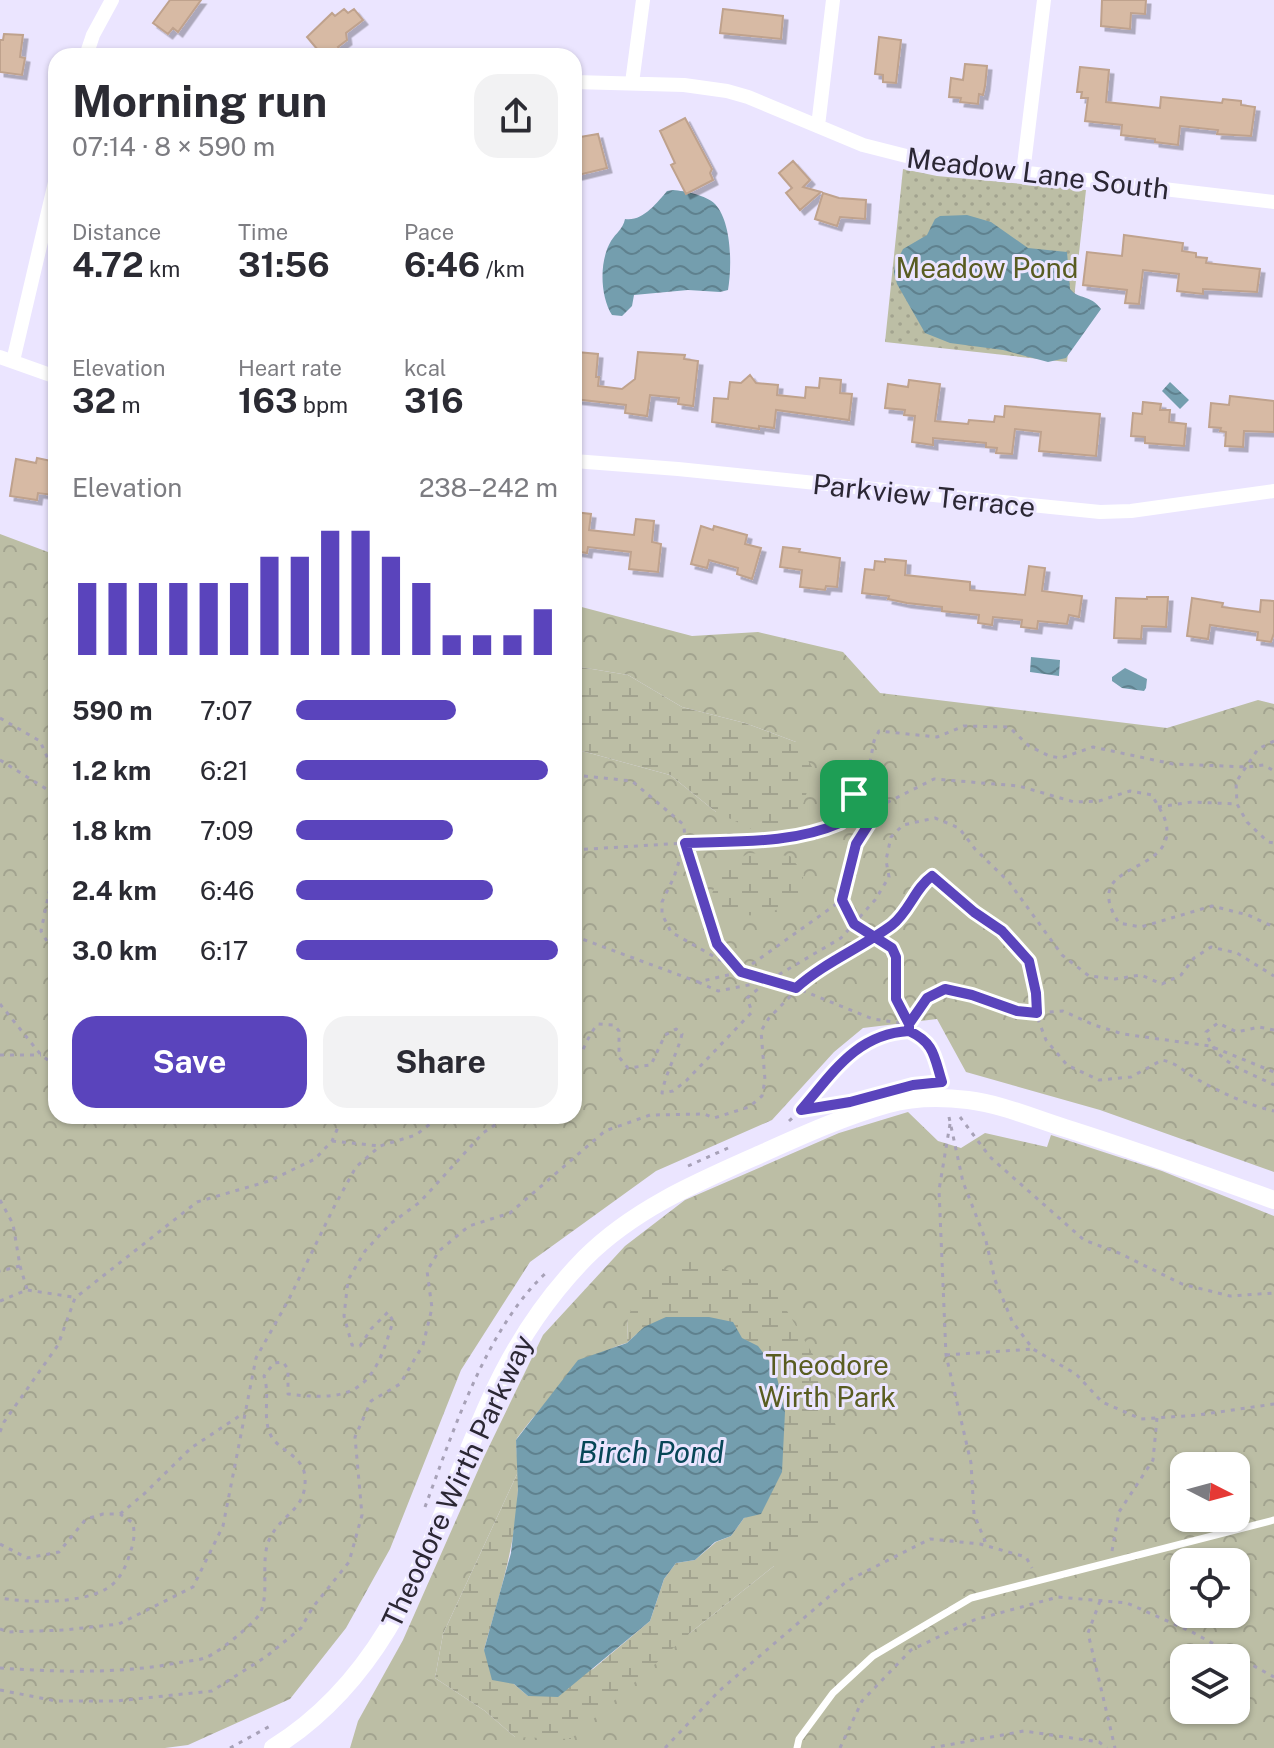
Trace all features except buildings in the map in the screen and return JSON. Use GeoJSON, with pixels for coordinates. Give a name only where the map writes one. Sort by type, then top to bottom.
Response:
{"type":"FeatureCollection","features":[{"type":"Feature","properties":{"kind":"street"},"geometry":{"type":"LineString","coordinates":[[89,48],[112,0]]}},
{"type":"Feature","properties":{"kind":"street"},"geometry":{"type":"LineString","coordinates":[[632,83],[643,0]]}},
{"type":"Feature","properties":{"kind":"street"},"geometry":{"type":"LineString","coordinates":[[818,126],[833,0]]}},
{"type":"Feature","properties":{"kind":"street"},"geometry":{"type":"LineString","coordinates":[[1023,173],[1044,0]]}},
{"type":"Feature","properties":{"kind":"street","name":"Meadow Lane South"},"geometry":{"type":"LineString","coordinates":[[582,82],[684,85],[727,91],[863,145],[895,155],[961,167],[1274,202]]}},
{"type":"Feature","properties":{"kind":"street"},"geometry":{"type":"LineString","coordinates":[[48,208],[7,359],[48,374]]}},
{"type":"Feature","properties":{"kind":"street","name":"Parkview Terrace"},"geometry":{"type":"LineString","coordinates":[[582,462],[1100,512],[1131,511],[1274,491]]}},
{"type":"Feature","properties":{"kind":"street","name":"Theodore Wirth Parkway"},"geometry":{"type":"LineString","coordinates":[[273,1748],[338,1698],[360,1672],[389,1627],[415,1581],[490,1398],[527,1331],[554,1293],[587,1256],[621,1227],[668,1196],[803,1135],[890,1103],[945,1098],[996,1106],[1274,1200]]}},
{"type":"Feature","properties":{"kind":"lane"},"geometry":{"type":"LineString","coordinates":[[797,1748],[799,1739],[833,1693],[873,1656],[971,1598],[1274,1520]]}},
{"type":"Feature","properties":{"kind":"path"},"geometry":{"type":"LineString","coordinates":[[0,718],[40,741],[48,759]]}},
{"type":"Feature","properties":{"kind":"path"},"geometry":{"type":"LineString","coordinates":[[840,823],[868,773],[879,731],[937,737],[964,726],[1009,727],[1029,746],[1061,758],[1093,747],[1173,764],[1264,765],[1274,771]]}},
{"type":"Feature","properties":{"kind":"path"},"geometry":{"type":"LineString","coordinates":[[1274,741],[1258,749],[1236,782],[1237,804],[1247,822],[1268,842],[1274,843]]}},
{"type":"Feature","properties":{"kind":"path"},"geometry":{"type":"LineString","coordinates":[[0,760],[48,790]]}},
{"type":"Feature","properties":{"kind":"path"},"geometry":{"type":"LineString","coordinates":[[582,776],[632,781],[684,825],[685,843],[717,944],[741,972]]}},
{"type":"Feature","properties":{"kind":"path"},"geometry":{"type":"LineString","coordinates":[[698,982],[741,972],[842,900],[856,844],[870,822],[888,802],[934,779],[1019,786],[1074,802],[1099,801],[1130,791],[1152,795],[1166,824],[1158,853],[1146,863],[1117,876],[1107,895],[1109,909],[1119,923],[1141,927],[1212,906],[1248,915],[1274,927]]}},
{"type":"Feature","properties":{"kind":"path"},"geometry":{"type":"LineString","coordinates":[[854,794],[870,822]]}},
{"type":"Feature","properties":{"kind":"path"},"geometry":{"type":"LineString","coordinates":[[1158,807],[1192,802],[1237,804]]}},
{"type":"Feature","properties":{"kind":"path"},"geometry":{"type":"LineString","coordinates":[[582,1055],[590,1033],[598,1024],[614,1025],[619,1031],[619,1057],[628,1068],[651,1065],[665,1035],[676,1029],[682,1034],[678,1051],[667,1068],[662,1093],[673,1091],[752,1012],[747,998],[768,981],[841,938],[875,900],[889,877],[886,860],[891,837],[903,825],[935,818],[959,828],[975,849],[1009,882],[1062,955],[1089,976],[1115,979],[1141,975],[1162,984],[1181,975],[1194,958],[1211,947],[1237,953],[1274,976]]}},
{"type":"Feature","properties":{"kind":"path"},"geometry":{"type":"LineString","coordinates":[[582,849],[784,839],[816,833],[840,823],[870,822]]}},
{"type":"Feature","properties":{"kind":"path"},"geometry":{"type":"LineString","coordinates":[[685,843],[662,902],[662,914],[671,932],[741,972],[796,988],[873,1019],[909,1024]]}},
{"type":"Feature","properties":{"kind":"path"},"geometry":{"type":"LineString","coordinates":[[0,1690],[56,1701],[101,1701],[212,1691],[267,1656],[301,1628],[313,1607],[349,1562],[362,1515],[355,1437],[371,1401],[400,1384],[423,1345],[432,1308],[427,1271],[439,1251],[469,1226],[510,1213],[605,1131],[650,1115],[704,1114],[714,1118],[749,1107],[762,1096],[765,1080],[761,1031],[769,1018],[817,969],[895,922],[924,882],[932,876],[1002,931],[1029,961],[1037,1013],[1046,1040],[1067,1065],[1099,1080],[1131,1077],[1162,1060],[1177,1062],[1194,1077],[1250,1104],[1274,1111]]}},
{"type":"Feature","properties":{"kind":"path"},"geometry":{"type":"LineString","coordinates":[[48,897],[41,931],[48,943]]}},
{"type":"Feature","properties":{"kind":"path"},"geometry":{"type":"LineString","coordinates":[[842,900],[854,924],[892,948],[896,957],[896,999],[909,1024],[909,1031]]}},
{"type":"Feature","properties":{"kind":"path"},"geometry":{"type":"LineString","coordinates":[[582,939],[718,991],[768,981]]}},
{"type":"Feature","properties":{"kind":"path"},"geometry":{"type":"LineString","coordinates":[[909,1024],[927,998],[945,989],[1017,1011],[1063,1011],[1123,1034],[1210,1046],[1274,1072]]}},
{"type":"Feature","properties":{"kind":"path"},"geometry":{"type":"LineString","coordinates":[[0,1004],[48,1060]]}},
{"type":"Feature","properties":{"kind":"path"},"geometry":{"type":"LineString","coordinates":[[1274,1030],[1259,1027],[1237,1032],[1218,1023],[1206,1032],[1210,1046],[1228,1064],[1274,1085]]}},
{"type":"Feature","properties":{"kind":"path"},"geometry":{"type":"LineString","coordinates":[[784,1126],[851,1053],[886,1032],[909,1031],[923,1037],[931,1047],[963,1182],[986,1241],[995,1280],[1012,1321],[1033,1349],[1076,1374],[1102,1402],[1141,1419],[1198,1415],[1274,1404]]}},
{"type":"Feature","properties":{"kind":"path"},"geometry":{"type":"LineString","coordinates":[[0,1055],[41,1055]]}},
{"type":"Feature","properties":{"kind":"path"},"geometry":{"type":"LineString","coordinates":[[945,1098],[990,1157],[1084,1240],[1119,1253],[1182,1284],[1230,1296],[1274,1293]]}},
{"type":"Feature","properties":{"kind":"path"},"geometry":{"type":"LineString","coordinates":[[801,1110],[837,1104]]}},
{"type":"Feature","properties":{"kind":"path"},"geometry":{"type":"LineString","coordinates":[[0,1432],[58,1345],[75,1298],[197,1202],[269,1181],[315,1159],[332,1141],[339,1124]]}},
{"type":"Feature","properties":{"kind":"path"},"geometry":{"type":"LineString","coordinates":[[332,1141],[380,1146],[416,1135],[430,1124]]}},
{"type":"Feature","properties":{"kind":"path"},"geometry":{"type":"LineString","coordinates":[[0,1668],[72,1671],[123,1669],[207,1657],[258,1616],[264,1603],[269,1539],[303,1500],[305,1480],[300,1462],[277,1443],[268,1430],[264,1376],[274,1363],[283,1362],[288,1369],[288,1394],[308,1397],[342,1395],[365,1384],[380,1357],[393,1321],[388,1312],[360,1346],[352,1345],[344,1316],[348,1280],[365,1251],[390,1224],[420,1202],[483,1133],[496,1124]]}},
{"type":"Feature","properties":{"kind":"path"},"geometry":{"type":"LineString","coordinates":[[950,1124],[939,1190],[946,1355],[971,1463],[974,1514],[987,1546]]}},
{"type":"Feature","properties":{"kind":"path"},"geometry":{"type":"LineString","coordinates":[[0,1629],[8,1632],[64,1630],[119,1624],[193,1587],[223,1526],[256,1358],[356,1167],[380,1146]]}},
{"type":"Feature","properties":{"kind":"path"},"geometry":{"type":"LineString","coordinates":[[678,1171],[729,1147]]}},
{"type":"Feature","properties":{"kind":"path"},"geometry":{"type":"LineString","coordinates":[[0,1200],[13,1224],[27,1290]]}},
{"type":"Feature","properties":{"kind":"path"},"geometry":{"type":"LineString","coordinates":[[0,1271],[20,1266]]}},
{"type":"Feature","properties":{"kind":"path"},"geometry":{"type":"LineString","coordinates":[[424,1508],[455,1427],[496,1340],[518,1305],[554,1266]]}},
{"type":"Feature","properties":{"kind":"path"},"geometry":{"type":"LineString","coordinates":[[0,1301],[27,1290],[75,1298]]}},
{"type":"Feature","properties":{"kind":"path"},"geometry":{"type":"LineString","coordinates":[[946,1355],[1033,1349]]}},
{"type":"Feature","properties":{"kind":"path"},"geometry":{"type":"LineString","coordinates":[[120,1514],[191,1448],[244,1413]]}},
{"type":"Feature","properties":{"kind":"path"},"geometry":{"type":"LineString","coordinates":[[1110,1561],[1119,1512],[1153,1460],[1157,1418]]}},
{"type":"Feature","properties":{"kind":"path"},"geometry":{"type":"LineString","coordinates":[[0,1544],[27,1558],[59,1552],[86,1519],[103,1514],[120,1514],[133,1523],[136,1537],[125,1569],[108,1588],[85,1597],[44,1601],[0,1598]]}},
{"type":"Feature","properties":{"kind":"path"},"geometry":{"type":"LineString","coordinates":[[665,1748],[719,1691],[847,1581],[930,1539],[987,1546],[1026,1557],[1038,1580],[1058,1597]]}},
{"type":"Feature","properties":{"kind":"path"},"geometry":{"type":"LineString","coordinates":[[840,1748],[862,1701],[911,1650],[974,1620],[1058,1597],[1127,1603],[1192,1632],[1274,1677]]}},
{"type":"Feature","properties":{"kind":"path"},"geometry":{"type":"LineString","coordinates":[[1100,1601],[1088,1633],[1115,1748]]}},
{"type":"Feature","properties":{"kind":"path"},"geometry":{"type":"LineString","coordinates":[[230,1748],[283,1718]]}},
{"type":"Feature","properties":{"kind":"path"},"geometry":{"type":"LineString","coordinates":[[931,1748],[1024,1731],[1099,1742],[1107,1748]]}},
{"type":"Feature","properties":{"kind":"green space","name":"Meadow Pond"},"geometry":{"type":"Polygon","coordinates":[[[903,169],[937,176],[1086,190],[1067,362],[885,342],[903,169]]]}},
{"type":"Feature","properties":{"kind":"green space"},"geometry":{"type":"Polygon","coordinates":[[[0,534],[48,552],[48,1124],[582,1124],[582,751],[670,775],[716,812],[796,742],[745,723],[682,707],[628,675],[582,667],[582,607],[692,636],[758,632],[843,652],[880,693],[1167,728],[1258,700],[1274,704],[1274,1172],[1100,1110],[966,1072],[937,1019],[863,1028],[834,1052],[772,1120],[656,1171],[530,1262],[461,1370],[390,1549],[346,1628],[290,1699],[188,1745],[165,1748],[0,1748],[0,534]]]}},
{"type":"Feature","properties":{"kind":"green space"},"geometry":{"type":"Polygon","coordinates":[[[582,667],[628,675],[682,707],[745,723],[796,742],[814,770],[796,826],[758,832],[716,812],[670,775],[582,751],[582,667]]]}},
{"type":"Feature","properties":{"kind":"green space"},"geometry":{"type":"Polygon","coordinates":[[[749,853],[790,856],[804,874],[796,899],[765,916],[722,914],[711,897],[720,870],[749,853]]]}},
{"type":"Feature","properties":{"kind":"green space","name":"Theodore Wirth Park"},"geometry":{"type":"Polygon","coordinates":[[[908,1112],[938,1141],[961,1148],[985,1133],[1047,1147],[1051,1135],[1162,1171],[1274,1216],[1274,1748],[350,1748],[358,1721],[403,1640],[483,1459],[543,1335],[625,1246],[685,1200],[839,1133],[908,1112]],[[628,1318],[627,1343],[596,1357],[566,1382],[516,1440],[518,1472],[443,1634],[435,1678],[485,1711],[515,1737],[690,1633],[774,1566],[628,1318]]]}},
{"type":"Feature","properties":{"kind":"green space"},"geometry":{"type":"Polygon","coordinates":[[[697,1258],[774,1289],[815,1358],[843,1449],[839,1508],[774,1566],[690,1633],[571,1739],[515,1737],[485,1711],[435,1678],[443,1634],[518,1472],[512,1540],[484,1650],[528,1696],[593,1669],[650,1621],[664,1579],[676,1563],[695,1560],[716,1542],[731,1536],[744,1518],[761,1513],[782,1472],[775,1369],[758,1346],[742,1338],[644,1327],[627,1343],[628,1318],[638,1290],[697,1258]]]}},
{"type":"Feature","properties":{"kind":"water"},"geometry":{"type":"Polygon","coordinates":[[[667,191],[706,198],[721,212],[728,233],[728,290],[634,295],[632,306],[622,316],[612,315],[602,278],[607,249],[625,219],[643,215],[667,191]]]}},
{"type":"Feature","properties":{"kind":"water","name":"Meadow Pond"},"geometry":{"type":"Polygon","coordinates":[[[967,215],[991,222],[1028,248],[1067,252],[1070,289],[1101,309],[1066,358],[1048,362],[1003,350],[950,343],[925,333],[897,284],[895,265],[903,249],[927,235],[935,219],[967,215]]]}},
{"type":"Feature","properties":{"kind":"water"},"geometry":{"type":"Polygon","coordinates":[[[1170,382],[1189,400],[1180,409],[1162,391],[1170,382]]]}},
{"type":"Feature","properties":{"kind":"water"},"geometry":{"type":"Polygon","coordinates":[[[1031,657],[1060,660],[1059,676],[1030,672],[1031,657]]]}},
{"type":"Feature","properties":{"kind":"water"},"geometry":{"type":"Polygon","coordinates":[[[1125,668],[1147,679],[1144,691],[1122,688],[1112,681],[1112,677],[1125,668]]]}},
{"type":"Feature","properties":{"kind":"water","name":"Birch Pond"},"geometry":{"type":"Polygon","coordinates":[[[666,1317],[709,1317],[733,1322],[742,1338],[758,1346],[775,1369],[785,1412],[782,1472],[761,1514],[744,1518],[731,1536],[715,1542],[695,1560],[676,1563],[664,1579],[650,1621],[558,1697],[528,1696],[514,1684],[492,1680],[484,1650],[511,1553],[518,1490],[516,1440],[578,1360],[627,1343],[644,1327],[666,1317]]]}},
{"type":"Feature","properties":{"kind":"route"},"geometry":{"type":"LineString","coordinates":[[854,794],[840,823],[816,833],[784,839],[685,843],[717,944],[741,972],[796,988],[817,969],[874,937],[895,922],[924,882],[932,876],[1002,931],[1029,961],[1037,1013],[1017,1011],[945,989],[927,998],[909,1024],[909,1031],[886,1032],[851,1053],[801,1110],[850,1102],[913,1085],[942,1082],[931,1047],[923,1037],[909,1031],[909,1024],[896,999],[896,957],[892,948],[874,937],[854,924],[842,900],[856,844],[870,822],[854,794]]}}]}
